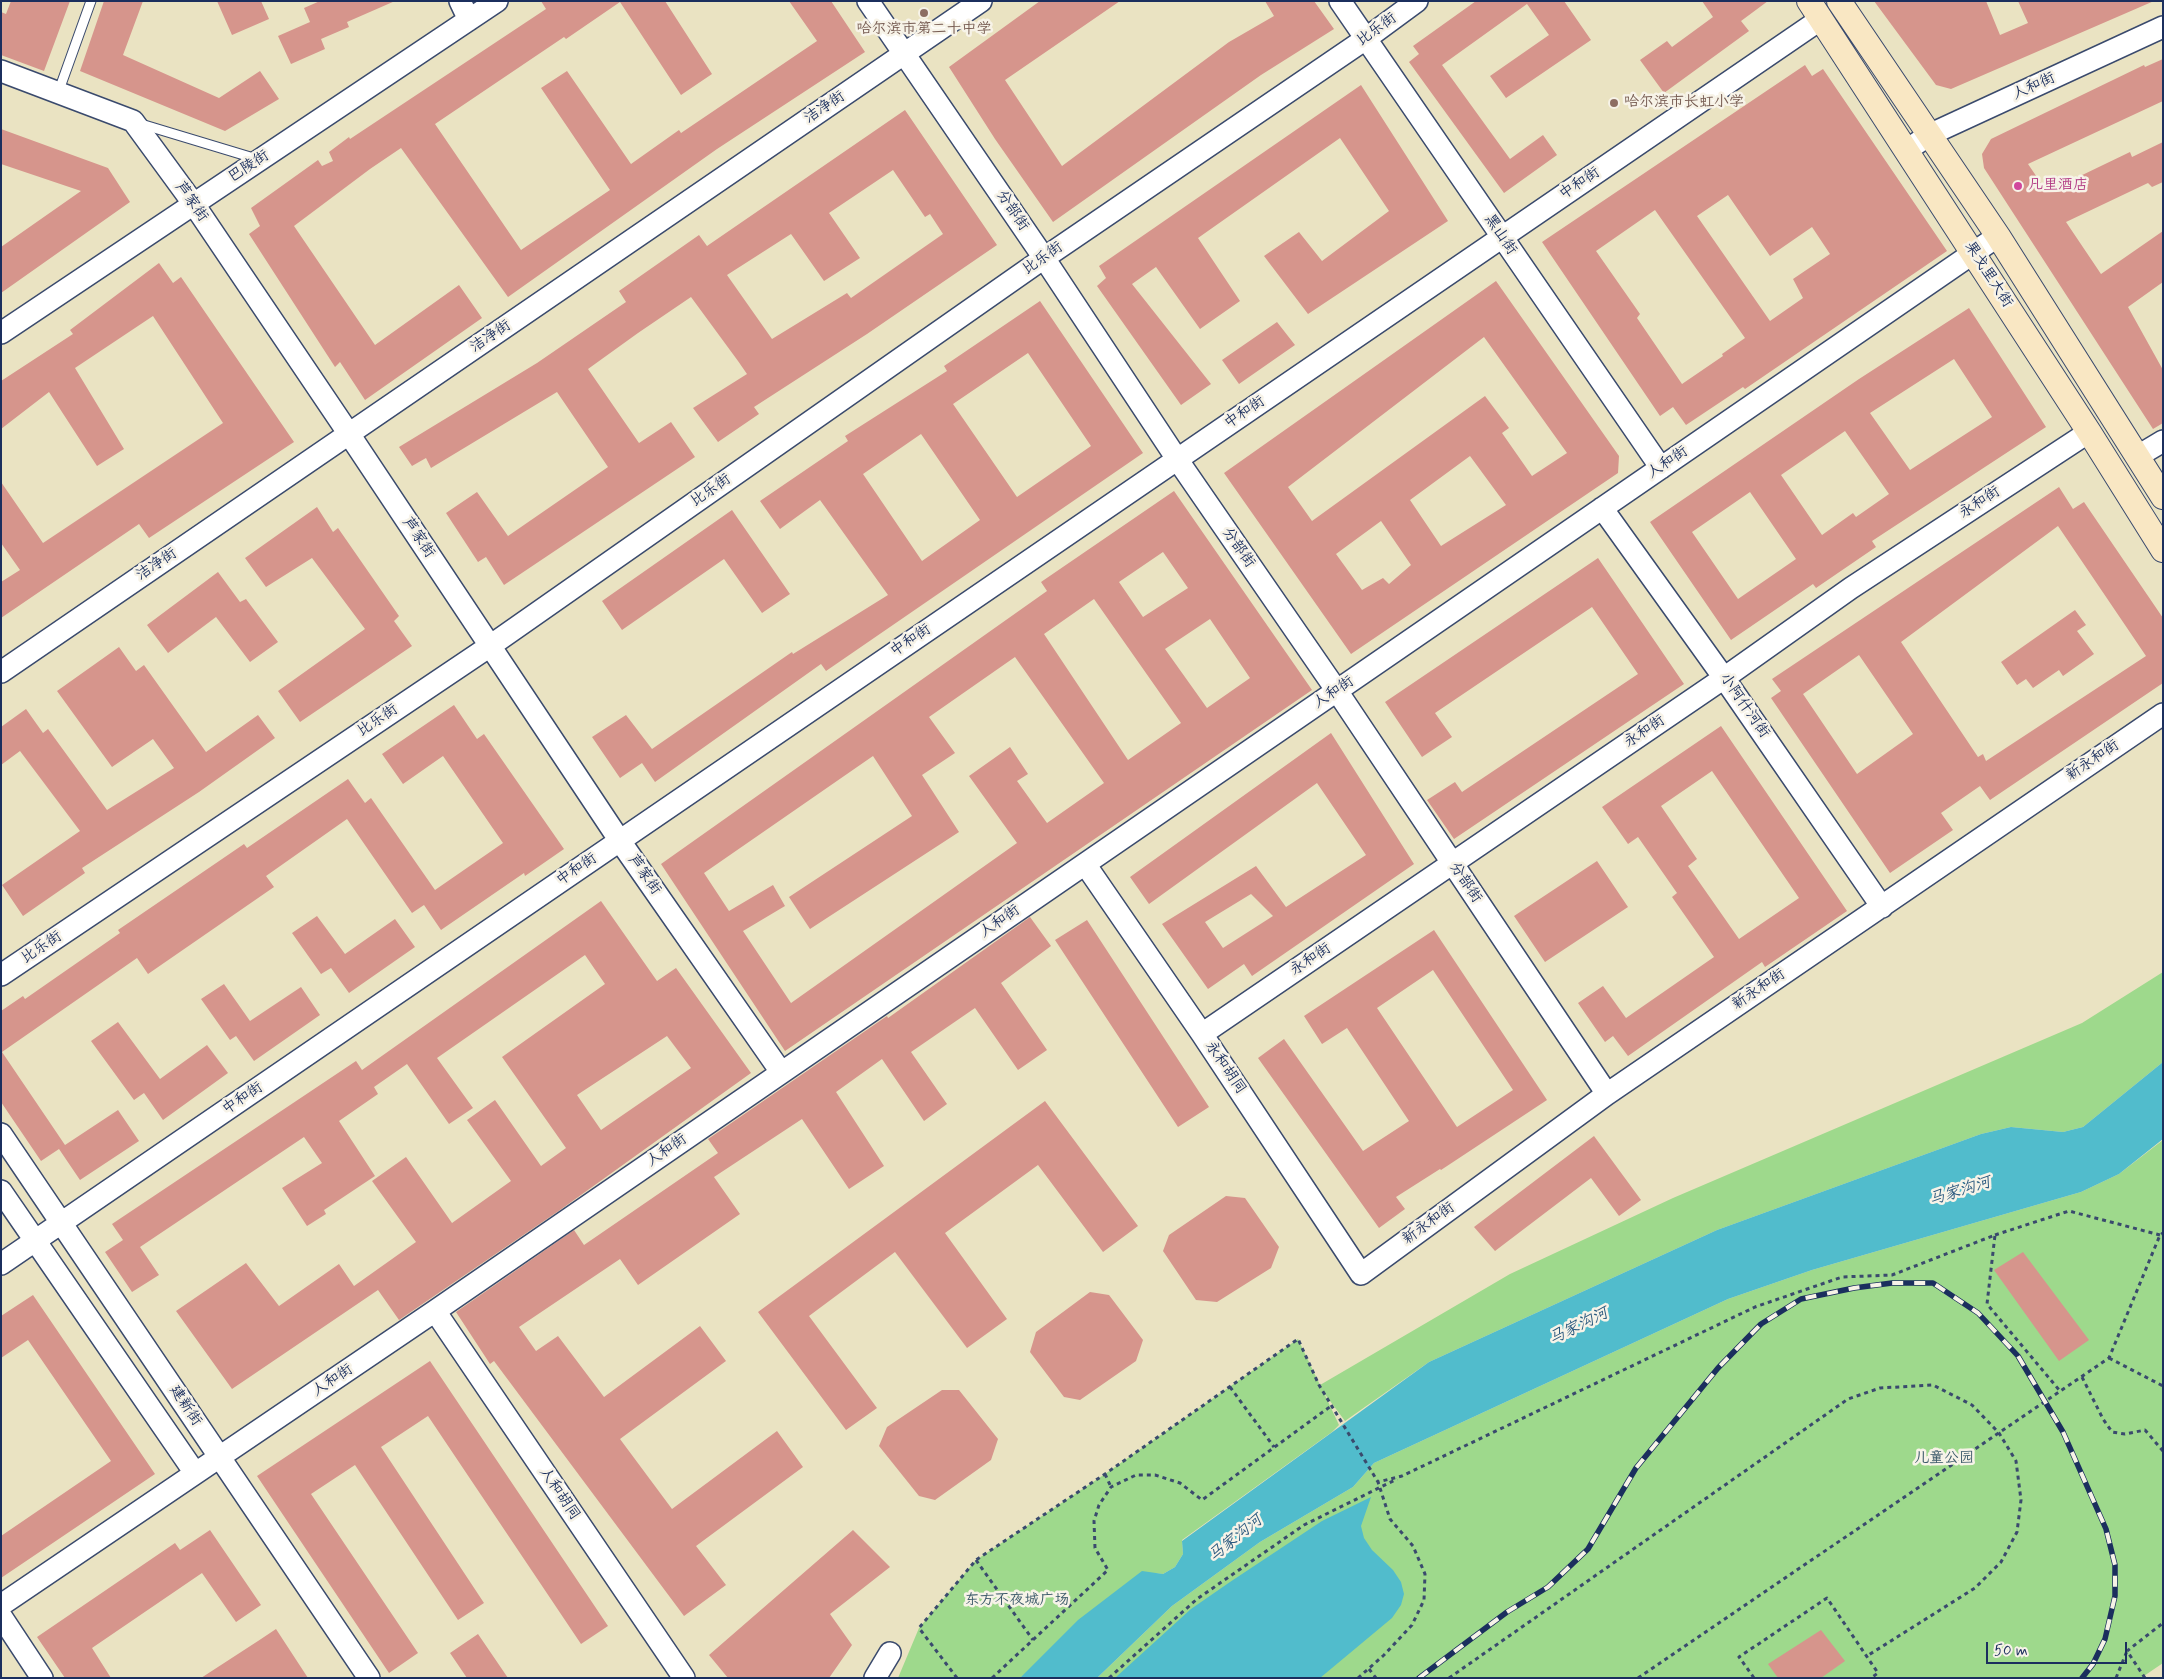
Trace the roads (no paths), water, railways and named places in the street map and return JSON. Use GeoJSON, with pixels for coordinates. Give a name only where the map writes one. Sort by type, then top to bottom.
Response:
{"type":"FeatureCollection","features":[{"type":"Feature","properties":{"kind":"main road","name":"果戈里大街"},"geometry":{"type":"LineString","coordinates":[[1839,1],[1998,236],[2163,497]]}},
{"type":"Feature","properties":{"kind":"main road","name":"果戈里大街"},"geometry":{"type":"LineString","coordinates":[[1815,10],[1974,253],[2163,550]]}},
{"type":"Feature","properties":{"kind":"street","name":"巴陵街"},"geometry":{"type":"LineString","coordinates":[[1,333],[192,203],[259,160],[464,11],[497,1]]}},
{"type":"Feature","properties":{"kind":"street","name":"分部街"},"geometry":{"type":"LineString","coordinates":[[868,1],[1044,258],[1177,459],[1336,691],[1607,1094]]}},
{"type":"Feature","properties":{"kind":"street","name":"洁净街"},"geometry":{"type":"LineString","coordinates":[[1,672],[981,1]]}},
{"type":"Feature","properties":{"kind":"street","name":"黑山街"},"geometry":{"type":"LineString","coordinates":[[1340,1],[1661,468]]}},
{"type":"Feature","properties":{"kind":"street","name":"比乐街"},"geometry":{"type":"LineString","coordinates":[[1,975],[490,646],[1044,258],[1366,38],[1417,1]]}},
{"type":"Feature","properties":{"kind":"street","name":"中和街"},"geometry":{"type":"LineString","coordinates":[[1,1264],[1502,237],[1815,10]]}},
{"type":"Feature","properties":{"kind":"street","name":"人和街"},"geometry":{"type":"LineString","coordinates":[[1907,150],[1930,135],[2163,27]]}},
{"type":"Feature","properties":{"kind":"street"},"geometry":{"type":"LineString","coordinates":[[1,71],[133,121]]}},
{"type":"Feature","properties":{"kind":"street","name":"芦家街"},"geometry":{"type":"LineString","coordinates":[[133,121],[192,203],[620,840],[781,1072]]}},
{"type":"Feature","properties":{"kind":"street","name":"人和街"},"geometry":{"type":"LineString","coordinates":[[1,1606],[435,1311],[1998,236]]}},
{"type":"Feature","properties":{"kind":"street","name":"永和街"},"geometry":{"type":"LineString","coordinates":[[1202,1034],[1724,678],[1851,588],[2089,432]]}},
{"type":"Feature","properties":{"kind":"street"},"geometry":{"type":"LineString","coordinates":[[2138,456],[2163,441]]}},
{"type":"Feature","properties":{"kind":"street","name":"小阿什河街"},"geometry":{"type":"LineString","coordinates":[[1602,508],[1724,678],[1882,907]]}},
{"type":"Feature","properties":{"kind":"street","name":"新永和街"},"geometry":{"type":"LineString","coordinates":[[1361,1274],[1607,1094],[2163,714]]}},
{"type":"Feature","properties":{"kind":"street","name":"永和胡同"},"geometry":{"type":"LineString","coordinates":[[1085,864],[1202,1034],[1361,1274]]}},
{"type":"Feature","properties":{"kind":"street","name":"建新街"},"geometry":{"type":"LineString","coordinates":[[1,1134],[369,1678]]}},
{"type":"Feature","properties":{"kind":"street","name":"建新街"},"geometry":{"type":"LineString","coordinates":[[1,1191],[195,1473]]}},
{"type":"Feature","properties":{"kind":"street","name":"人和胡同"},"geometry":{"type":"LineString","coordinates":[[435,1311],[684,1678]]}},
{"type":"Feature","properties":{"kind":"street"},"geometry":{"type":"LineString","coordinates":[[1,1616],[42,1678]]}},
{"type":"Feature","properties":{"kind":"street"},"geometry":{"type":"LineString","coordinates":[[875,1678],[890,1654]]}},
{"type":"Feature","properties":{"kind":"lane"},"geometry":{"type":"LineString","coordinates":[[58,93],[92,1]]}},
{"type":"Feature","properties":{"kind":"lane"},"geometry":{"type":"LineString","coordinates":[[133,121],[259,160]]}},
{"type":"Feature","properties":{"kind":"water","name":"马家沟河"},"geometry":{"type":"Polygon","coordinates":[[[2163,1062],[2163,1139],[2119,1174],[2081,1192],[1812,1270],[1728,1299],[1374,1463],[1353,1487],[1260,1542],[1172,1606],[1097,1678],[1020,1678],[1078,1620],[1142,1571],[1163,1574],[1175,1567],[1183,1554],[1182,1541],[1429,1362],[1717,1230],[1981,1134],[2011,1127],[2063,1132],[2083,1127],[2163,1062]]]}},
{"type":"Feature","properties":{"kind":"water"},"geometry":{"type":"Polygon","coordinates":[[[1371,1497],[1361,1526],[1364,1538],[1372,1550],[1393,1570],[1401,1582],[1404,1594],[1401,1605],[1392,1618],[1320,1678],[1115,1678],[1191,1609],[1322,1521],[1371,1497]]]}},
{"type":"Feature","properties":{"kind":"railway"},"geometry":{"type":"LineString","coordinates":[[1419,1678],[1507,1612],[1548,1587],[1588,1549],[1636,1468],[1718,1368],[1761,1324],[1801,1299],[1854,1288],[1892,1283],[1933,1283],[1978,1313],[2018,1356],[2063,1432],[2106,1529],[2115,1565],[2115,1596],[2105,1639],[2093,1664],[2082,1678]]}},
{"type":"Feature","properties":{"kind":"place","name":"哈尔滨市第二十中学"},"geometry":{"type":"Point","coordinates":[924,13]}},
{"type":"Feature","properties":{"kind":"place","name":"哈尔滨市长虹小学"},"geometry":{"type":"Point","coordinates":[1614,103]}},
{"type":"Feature","properties":{"kind":"place","name":"凡里酒店"},"geometry":{"type":"Point","coordinates":[2018,186]}},
{"type":"Feature","properties":{"kind":"park label","name":"儿童公园"},"geometry":{"type":"Point","coordinates":[1944,1459]}},
{"type":"Feature","properties":{"kind":"park label","name":"东方不夜城广场"},"geometry":{"type":"Point","coordinates":[1017,1601]}}]}
